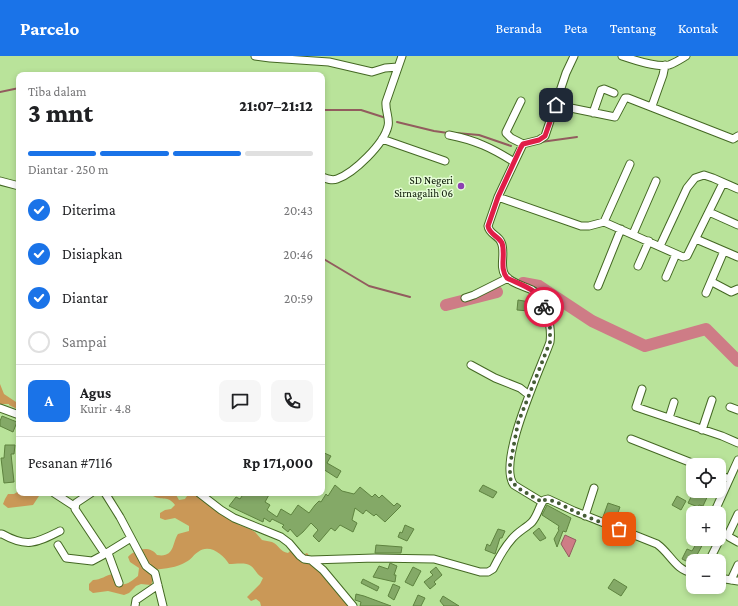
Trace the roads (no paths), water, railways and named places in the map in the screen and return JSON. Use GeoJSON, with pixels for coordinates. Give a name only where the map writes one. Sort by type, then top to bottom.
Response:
{"type":"FeatureCollection","features":[{"type":"Feature","properties":{"kind":"street"},"geometry":{"type":"LineString","coordinates":[[255,56],[329,62],[372,72],[385,68],[398,67]]}},
{"type":"Feature","properties":{"kind":"street"},"geometry":{"type":"LineString","coordinates":[[325,178],[332,180],[338,179],[374,151],[382,139],[389,123],[385,107],[386,102],[402,56]]}},
{"type":"Feature","properties":{"kind":"street"},"geometry":{"type":"LineString","coordinates":[[521,101],[506,133],[511,138],[523,144],[539,140],[545,136],[566,73],[574,56]]}},
{"type":"Feature","properties":{"kind":"street"},"geometry":{"type":"LineString","coordinates":[[622,56],[649,63],[665,65],[669,65],[686,56]]}},
{"type":"Feature","properties":{"kind":"street"},"geometry":{"type":"LineString","coordinates":[[652,106],[665,65]]}},
{"type":"Feature","properties":{"kind":"street"},"geometry":{"type":"LineString","coordinates":[[593,113],[601,90],[604,89],[614,93]]}},
{"type":"Feature","properties":{"kind":"street"},"geometry":{"type":"LineString","coordinates":[[556,105],[615,117],[626,98],[652,106],[734,139],[738,137]]}},
{"type":"Feature","properties":{"kind":"street"},"geometry":{"type":"LineString","coordinates":[[449,136],[472,140],[486,145],[514,162]]}},
{"type":"Feature","properties":{"kind":"street"},"geometry":{"type":"LineString","coordinates":[[382,139],[444,161]]}},
{"type":"Feature","properties":{"kind":"street"},"geometry":{"type":"LineString","coordinates":[[523,144],[498,197],[489,220],[488,228],[501,242],[503,251],[503,270],[505,274],[508,278],[538,294],[542,299],[550,328],[550,342],[516,433],[510,465],[510,478],[512,482],[518,488],[542,502]]}},
{"type":"Feature","properties":{"kind":"street"},"geometry":{"type":"LineString","coordinates":[[604,222],[630,164]]}},
{"type":"Feature","properties":{"kind":"street"},"geometry":{"type":"LineString","coordinates":[[660,246],[687,188],[691,181],[695,178],[704,175],[738,189]]}},
{"type":"Feature","properties":{"kind":"street"},"geometry":{"type":"LineString","coordinates":[[0,181],[16,185]]}},
{"type":"Feature","properties":{"kind":"street"},"geometry":{"type":"LineString","coordinates":[[633,234],[656,181]]}},
{"type":"Feature","properties":{"kind":"street"},"geometry":{"type":"LineString","coordinates":[[498,197],[581,226],[589,226],[604,222],[683,257],[687,256],[723,183]]}},
{"type":"Feature","properties":{"kind":"street"},"geometry":{"type":"LineString","coordinates":[[709,212],[738,225]]}},
{"type":"Feature","properties":{"kind":"street"},"geometry":{"type":"LineString","coordinates":[[598,286],[621,229]]}},
{"type":"Feature","properties":{"kind":"street"},"geometry":{"type":"LineString","coordinates":[[696,239],[738,257]]}},
{"type":"Feature","properties":{"kind":"street"},"geometry":{"type":"LineString","coordinates":[[638,266],[649,241]]}},
{"type":"Feature","properties":{"kind":"street"},"geometry":{"type":"LineString","coordinates":[[706,293],[724,251]]}},
{"type":"Feature","properties":{"kind":"street"},"geometry":{"type":"LineString","coordinates":[[666,277],[676,254]]}},
{"type":"Feature","properties":{"kind":"street"},"geometry":{"type":"LineString","coordinates":[[465,298],[508,278]]}},
{"type":"Feature","properties":{"kind":"street"},"geometry":{"type":"LineString","coordinates":[[712,282],[731,292],[738,289]]}},
{"type":"Feature","properties":{"kind":"street"},"geometry":{"type":"LineString","coordinates":[[472,365],[495,378],[520,388],[529,395]]}},
{"type":"Feature","properties":{"kind":"street"},"geometry":{"type":"LineString","coordinates":[[642,389],[636,408],[738,443]]}},
{"type":"Feature","properties":{"kind":"street"},"geometry":{"type":"LineString","coordinates":[[702,430],[712,400]]}},
{"type":"Feature","properties":{"kind":"street"},"geometry":{"type":"LineString","coordinates":[[668,418],[674,402]]}},
{"type":"Feature","properties":{"kind":"street"},"geometry":{"type":"LineString","coordinates":[[730,407],[738,410]]}},
{"type":"Feature","properties":{"kind":"street"},"geometry":{"type":"LineString","coordinates":[[0,408],[16,414]]}},
{"type":"Feature","properties":{"kind":"street"},"geometry":{"type":"LineString","coordinates":[[631,439],[686,461]]}},
{"type":"Feature","properties":{"kind":"street"},"geometry":{"type":"LineString","coordinates":[[717,506],[738,460]]}},
{"type":"Feature","properties":{"kind":"street"},"geometry":{"type":"LineString","coordinates":[[585,516],[594,488]]}},
{"type":"Feature","properties":{"kind":"street"},"geometry":{"type":"LineString","coordinates":[[59,496],[74,506],[106,553],[119,584]]}},
{"type":"Feature","properties":{"kind":"street"},"geometry":{"type":"LineString","coordinates":[[74,506],[87,496]]}},
{"type":"Feature","properties":{"kind":"street"},"geometry":{"type":"LineString","coordinates":[[107,496],[146,566],[155,573],[163,606]]}},
{"type":"Feature","properties":{"kind":"street"},"geometry":{"type":"LineString","coordinates":[[203,496],[234,518],[281,537],[304,559],[374,558],[434,560],[480,572],[488,572],[493,569],[510,540],[532,523],[542,502],[548,499],[585,516],[657,544],[663,548],[679,568],[686,572]]}},
{"type":"Feature","properties":{"kind":"street"},"geometry":{"type":"LineString","coordinates":[[738,514],[728,535],[729,538],[738,542]]}},
{"type":"Feature","properties":{"kind":"street"},"geometry":{"type":"LineString","coordinates":[[1,533],[14,541],[26,543],[37,542],[60,531]]}},
{"type":"Feature","properties":{"kind":"street"},"geometry":{"type":"LineString","coordinates":[[58,544],[66,558],[92,560],[130,538]]}},
{"type":"Feature","properties":{"kind":"street"},"geometry":{"type":"LineString","coordinates":[[311,560],[335,583],[353,606]]}},
{"type":"Feature","properties":{"kind":"street"},"geometry":{"type":"LineString","coordinates":[[734,580],[738,565]]}},
{"type":"Feature","properties":{"kind":"street"},"geometry":{"type":"LineString","coordinates":[[135,606],[136,600],[158,585]]}},
{"type":"Feature","properties":{"kind":"waterway"},"geometry":{"type":"LineString","coordinates":[[0,92],[16,89]]}},
{"type":"Feature","properties":{"kind":"waterway"},"geometry":{"type":"LineString","coordinates":[[325,110],[361,110],[386,118]]}},
{"type":"Feature","properties":{"kind":"waterway"},"geometry":{"type":"LineString","coordinates":[[397,122],[448,133]]}},
{"type":"Feature","properties":{"kind":"waterway"},"geometry":{"type":"LineString","coordinates":[[456,133],[479,135],[511,146]]}},
{"type":"Feature","properties":{"kind":"waterway"},"geometry":{"type":"LineString","coordinates":[[541,142],[577,137]]}},
{"type":"Feature","properties":{"kind":"waterway"},"geometry":{"type":"LineString","coordinates":[[325,260],[369,286],[410,297]]}},
{"type":"Feature","properties":{"kind":"waterway"},"geometry":{"type":"LineString","coordinates":[[523,283],[539,286],[592,321],[645,346],[706,329],[738,361]]}},
{"type":"Feature","properties":{"kind":"waterway"},"geometry":{"type":"LineString","coordinates":[[446,305],[497,292]]}},
{"type":"Feature","properties":{"kind":"place","name":"SD Negeri Sirnagalih 06"},"geometry":{"type":"Point","coordinates":[461,186]}}]}
